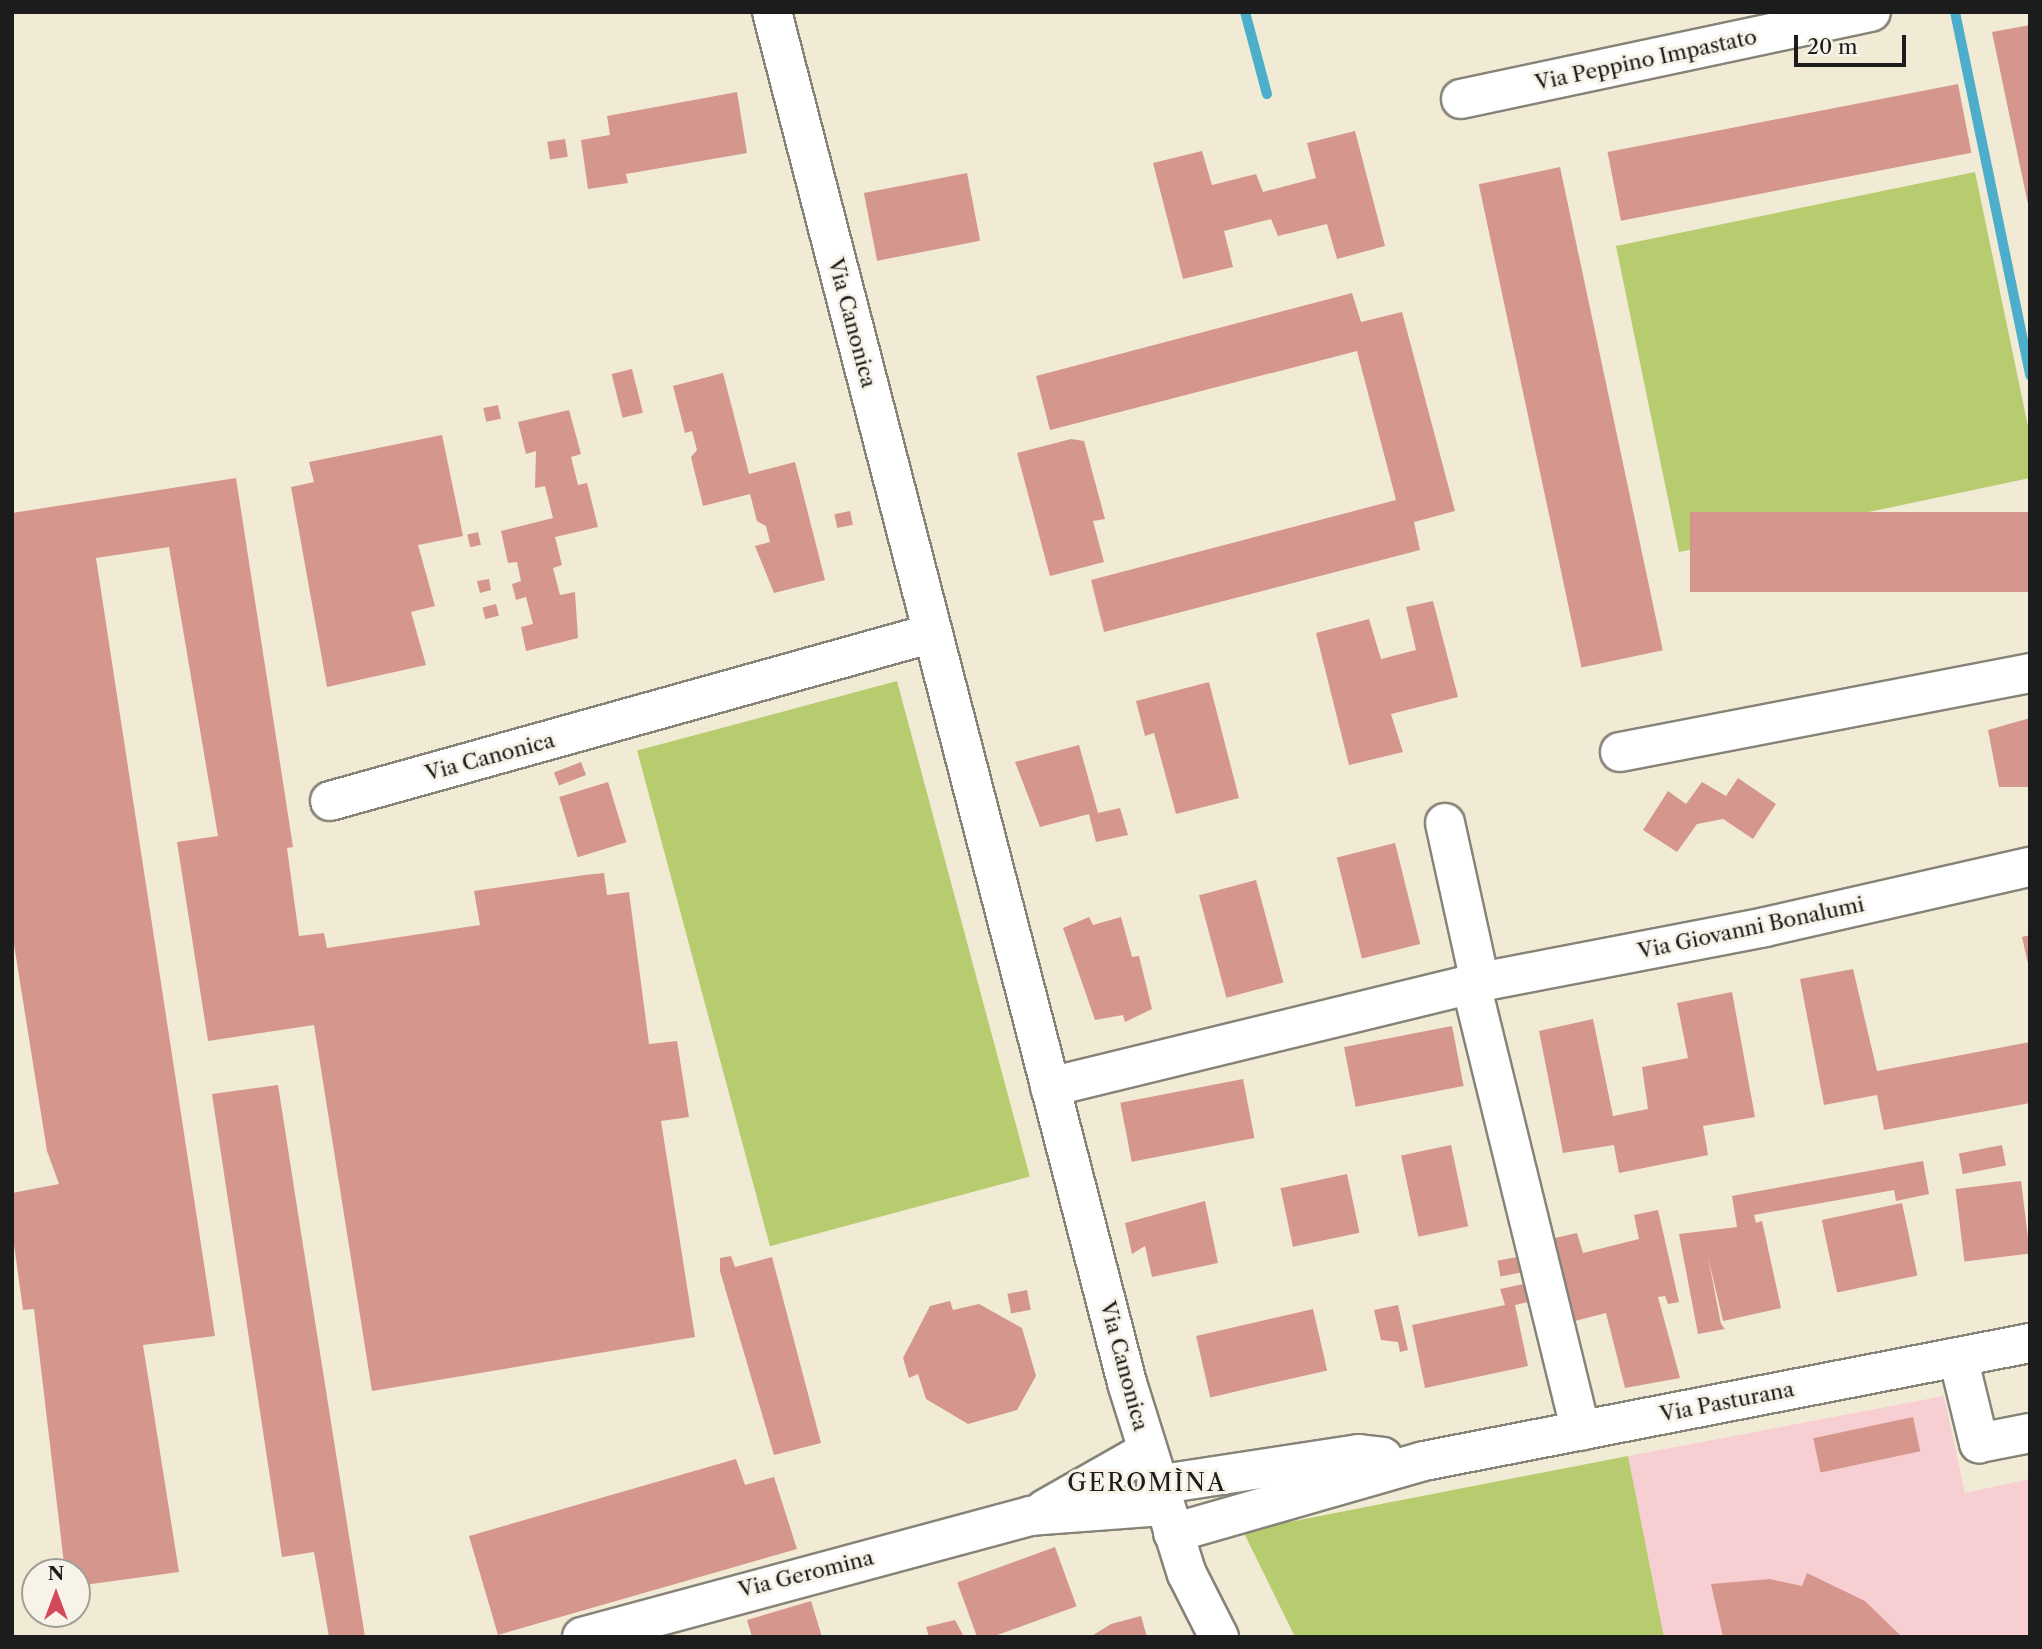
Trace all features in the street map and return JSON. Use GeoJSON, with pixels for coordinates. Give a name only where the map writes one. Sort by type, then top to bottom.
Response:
{"type":"FeatureCollection","features":[{"type":"Feature","properties":{"kind":"street","name":"Via Canonica"},"geometry":{"type":"LineString","coordinates":[[772,12],[1051,1087],[1160,1494],[1219,1637]]}},
{"type":"Feature","properties":{"kind":"street","name":"Via Peppino Impastato"},"geometry":{"type":"LineString","coordinates":[[1461,99],[1871,12]]}},
{"type":"Feature","properties":{"kind":"street","name":"Via Canonica"},"geometry":{"type":"LineString","coordinates":[[330,801],[933,634]]}},
{"type":"Feature","properties":{"kind":"street"},"geometry":{"type":"LineString","coordinates":[[1620,752],[2030,673]]}},
{"type":"Feature","properties":{"kind":"street"},"geometry":{"type":"LineString","coordinates":[[1446,823],[1475,983],[1581,1431]]}},
{"type":"Feature","properties":{"kind":"street","name":"Via Giovanni Bonalumi"},"geometry":{"type":"LineString","coordinates":[[1475,983],[1765,927],[2030,867]]}},
{"type":"Feature","properties":{"kind":"street"},"geometry":{"type":"LineString","coordinates":[[1051,1087],[1475,983]]}},
{"type":"Feature","properties":{"kind":"street","name":"Via Pasturana"},"geometry":{"type":"LineString","coordinates":[[1160,1494],[1424,1461],[2030,1343]]}},
{"type":"Feature","properties":{"kind":"street"},"geometry":{"type":"LineString","coordinates":[[1958,1357],[1979,1443],[2030,1433]]}},
{"type":"Feature","properties":{"kind":"street","name":"Via Pasturana"},"geometry":{"type":"LineString","coordinates":[[1160,1494],[1359,1454],[1424,1461]]}},
{"type":"Feature","properties":{"kind":"street","name":"Via Geromina"},"geometry":{"type":"LineString","coordinates":[[582,1637],[1031,1516],[1160,1494]]}},
{"type":"Feature","properties":{"kind":"street","name":"Via Geromina"},"geometry":{"type":"LineString","coordinates":[[1031,1516],[1160,1494]]}},
{"type":"Feature","properties":{"kind":"shaded area"},"geometry":{"type":"Polygon","coordinates":[[[1944,1396],[1965,1493],[2030,1479],[2030,1637],[1664,1637],[1628,1456],[1944,1396]]]}},
{"type":"Feature","properties":{"kind":"green space"},"geometry":{"type":"Polygon","coordinates":[[[1975,172],[2030,436],[2030,478],[1679,552],[1616,246],[1975,172]]]}},
{"type":"Feature","properties":{"kind":"green space"},"geometry":{"type":"Polygon","coordinates":[[[897,681],[1030,1177],[770,1246],[637,751],[897,681]]]}},
{"type":"Feature","properties":{"kind":"green space"},"geometry":{"type":"Polygon","coordinates":[[[1628,1456],[1664,1637],[1295,1637],[1243,1531],[1628,1456]]]}},
{"type":"Feature","properties":{"kind":"building"},"geometry":{"type":"Polygon","coordinates":[[[2030,25],[2030,209],[2029,209],[1992,32],[2030,25]]]}},
{"type":"Feature","properties":{"kind":"building"},"geometry":{"type":"Polygon","coordinates":[[[1958,84],[1971,153],[1621,221],[1608,152],[1958,84]]]}},
{"type":"Feature","properties":{"kind":"building"},"geometry":{"type":"Polygon","coordinates":[[[737,92],[747,153],[626,174],[628,183],[588,189],[581,140],[610,135],[607,116],[737,92]]]}},
{"type":"Feature","properties":{"kind":"building"},"geometry":{"type":"Polygon","coordinates":[[[1355,131],[1385,246],[1337,259],[1327,224],[1278,236],[1271,219],[1224,231],[1233,267],[1183,279],[1153,163],[1202,151],[1212,185],[1256,174],[1263,192],[1316,178],[1307,143],[1355,131]]]}},
{"type":"Feature","properties":{"kind":"building"},"geometry":{"type":"Polygon","coordinates":[[[565,139],[568,157],[550,160],[547,142],[565,139]]]}},
{"type":"Feature","properties":{"kind":"building"},"geometry":{"type":"Polygon","coordinates":[[[1560,167],[1663,650],[1582,667],[1479,184],[1560,167]]]}},
{"type":"Feature","properties":{"kind":"building"},"geometry":{"type":"Polygon","coordinates":[[[967,173],[980,241],[877,261],[864,193],[967,173]]]}},
{"type":"Feature","properties":{"kind":"building"},"geometry":{"type":"Polygon","coordinates":[[[1352,293],[1361,322],[1402,312],[1455,511],[1414,522],[1420,550],[1104,632],[1091,580],[1396,500],[1357,351],[1050,430],[1036,376],[1352,293]]]}},
{"type":"Feature","properties":{"kind":"building"},"geometry":{"type":"Polygon","coordinates":[[[632,369],[643,413],[623,418],[612,374],[632,369]]]}},
{"type":"Feature","properties":{"kind":"building"},"geometry":{"type":"Polygon","coordinates":[[[723,373],[749,474],[795,462],[825,580],[774,593],[755,546],[770,542],[766,526],[757,521],[750,494],[703,506],[691,457],[697,450],[692,431],[685,433],[673,386],[723,373]]]}},
{"type":"Feature","properties":{"kind":"building"},"geometry":{"type":"Polygon","coordinates":[[[498,405],[501,419],[486,422],[483,408],[498,405]]]}},
{"type":"Feature","properties":{"kind":"building"},"geometry":{"type":"Polygon","coordinates":[[[569,410],[581,454],[571,457],[578,485],[587,483],[598,527],[555,537],[562,565],[553,568],[560,595],[575,592],[578,638],[526,651],[521,627],[533,624],[526,597],[516,600],[512,584],[521,581],[517,562],[508,563],[501,531],[553,518],[545,486],[535,488],[536,451],[526,454],[518,422],[569,410]]]}},
{"type":"Feature","properties":{"kind":"building"},"geometry":{"type":"Polygon","coordinates":[[[442,435],[463,536],[418,545],[435,606],[411,612],[426,665],[327,687],[291,487],[314,482],[309,462],[442,435]]]}},
{"type":"Feature","properties":{"kind":"building"},"geometry":{"type":"Polygon","coordinates":[[[1071,439],[1084,441],[1105,519],[1093,521],[1104,562],[1050,576],[1017,453],[1071,439]]]}},
{"type":"Feature","properties":{"kind":"building"},"geometry":{"type":"Polygon","coordinates":[[[236,478],[293,847],[287,848],[299,936],[324,933],[327,948],[480,925],[474,891],[604,873],[607,895],[629,892],[649,1044],[677,1041],[689,1117],[661,1121],[695,1337],[372,1391],[314,1025],[208,1041],[177,842],[218,836],[169,547],[96,558],[215,1336],[143,1345],[179,1572],[91,1584],[91,1558],[63,1558],[34,1309],[23,1310],[12,1230],[12,1193],[59,1184],[47,1151],[12,932],[12,513],[236,478]]]}},
{"type":"Feature","properties":{"kind":"building"},"geometry":{"type":"Polygon","coordinates":[[[850,511],[853,525],[837,528],[834,514],[850,511]]]}},
{"type":"Feature","properties":{"kind":"building"},"geometry":{"type":"Polygon","coordinates":[[[1690,512],[2030,512],[2030,592],[1690,592],[1690,512]]]}},
{"type":"Feature","properties":{"kind":"building"},"geometry":{"type":"Polygon","coordinates":[[[478,532],[481,545],[470,547],[467,534],[478,532]]]}},
{"type":"Feature","properties":{"kind":"building"},"geometry":{"type":"Polygon","coordinates":[[[489,579],[491,590],[480,593],[477,581],[489,579]]]}},
{"type":"Feature","properties":{"kind":"building"},"geometry":{"type":"Polygon","coordinates":[[[1433,601],[1458,697],[1391,714],[1403,752],[1349,765],[1316,633],[1369,619],[1381,659],[1416,650],[1406,607],[1433,601]]]}},
{"type":"Feature","properties":{"kind":"building"},"geometry":{"type":"Polygon","coordinates":[[[496,604],[499,616],[485,619],[482,607],[496,604]]]}},
{"type":"Feature","properties":{"kind":"building"},"geometry":{"type":"Polygon","coordinates":[[[1209,682],[1239,798],[1176,814],[1154,733],[1145,736],[1136,701],[1209,682]]]}},
{"type":"Feature","properties":{"kind":"building"},"geometry":{"type":"Polygon","coordinates":[[[2030,718],[2030,787],[1999,787],[1988,730],[2030,718]]]}},
{"type":"Feature","properties":{"kind":"building"},"geometry":{"type":"Polygon","coordinates":[[[1079,745],[1098,813],[1120,808],[1128,835],[1096,842],[1089,814],[1040,827],[1015,762],[1079,745]]]}},
{"type":"Feature","properties":{"kind":"building"},"geometry":{"type":"Polygon","coordinates":[[[581,762],[586,775],[559,785],[554,772],[581,762]]]}},
{"type":"Feature","properties":{"kind":"building"},"geometry":{"type":"Polygon","coordinates":[[[1738,778],[1776,804],[1753,839],[1723,819],[1697,824],[1677,852],[1643,830],[1668,791],[1686,804],[1702,782],[1726,796],[1738,778]]]}},
{"type":"Feature","properties":{"kind":"building"},"geometry":{"type":"Polygon","coordinates":[[[608,782],[626,842],[578,857],[559,797],[608,782]]]}},
{"type":"Feature","properties":{"kind":"building"},"geometry":{"type":"Polygon","coordinates":[[[1395,843],[1420,944],[1362,958],[1337,858],[1395,843]]]}},
{"type":"Feature","properties":{"kind":"building"},"geometry":{"type":"Polygon","coordinates":[[[1256,880],[1283,982],[1226,998],[1199,895],[1256,880]]]}},
{"type":"Feature","properties":{"kind":"building"},"geometry":{"type":"Polygon","coordinates":[[[1089,917],[1093,925],[1121,917],[1132,957],[1139,956],[1152,1009],[1125,1022],[1123,1015],[1095,1020],[1063,928],[1089,917]]]}},
{"type":"Feature","properties":{"kind":"building"},"geometry":{"type":"Polygon","coordinates":[[[2030,935],[2030,968],[2029,968],[2022,937],[2030,935]]]}},
{"type":"Feature","properties":{"kind":"building"},"geometry":{"type":"Polygon","coordinates":[[[1853,969],[1877,1071],[2030,1042],[2030,1103],[1884,1130],[1877,1095],[1824,1105],[1800,979],[1853,969]]]}},
{"type":"Feature","properties":{"kind":"building"},"geometry":{"type":"Polygon","coordinates":[[[1732,992],[1755,1117],[1703,1126],[1708,1155],[1619,1173],[1614,1145],[1563,1153],[1539,1031],[1593,1019],[1613,1116],[1648,1109],[1642,1067],[1688,1058],[1677,1003],[1732,992]]]}},
{"type":"Feature","properties":{"kind":"building"},"geometry":{"type":"Polygon","coordinates":[[[1452,1026],[1464,1086],[1356,1107],[1344,1047],[1452,1026]]]}},
{"type":"Feature","properties":{"kind":"building"},"geometry":{"type":"Polygon","coordinates":[[[1243,1079],[1254,1138],[1132,1162],[1120,1103],[1243,1079]]]}},
{"type":"Feature","properties":{"kind":"building"},"geometry":{"type":"Polygon","coordinates":[[[278,1085],[365,1637],[329,1637],[314,1552],[282,1557],[212,1094],[278,1085]]]}},
{"type":"Feature","properties":{"kind":"building"},"geometry":{"type":"Polygon","coordinates":[[[1451,1145],[1468,1226],[1418,1237],[1401,1156],[1451,1145]]]}},
{"type":"Feature","properties":{"kind":"building"},"geometry":{"type":"Polygon","coordinates":[[[2002,1145],[2006,1166],[1963,1174],[1959,1153],[2002,1145]]]}},
{"type":"Feature","properties":{"kind":"building"},"geometry":{"type":"Polygon","coordinates":[[[1923,1161],[1929,1194],[1896,1201],[1894,1190],[1754,1215],[1756,1223],[1762,1221],[1781,1308],[1723,1321],[1708,1257],[1721,1324],[1725,1329],[1698,1334],[1679,1234],[1737,1227],[1732,1196],[1923,1161]]]}},
{"type":"Feature","properties":{"kind":"building"},"geometry":{"type":"Polygon","coordinates":[[[1347,1174],[1359,1233],[1293,1247],[1280,1188],[1347,1174]]]}},
{"type":"Feature","properties":{"kind":"building"},"geometry":{"type":"Polygon","coordinates":[[[2021,1181],[2030,1253],[1964,1261],[1955,1189],[2021,1181]]]}},
{"type":"Feature","properties":{"kind":"building"},"geometry":{"type":"Polygon","coordinates":[[[1205,1201],[1218,1263],[1152,1277],[1145,1246],[1132,1254],[1125,1223],[1205,1201]]]}},
{"type":"Feature","properties":{"kind":"building"},"geometry":{"type":"Polygon","coordinates":[[[1902,1203],[1917,1275],[1837,1292],[1822,1220],[1902,1203]]]}},
{"type":"Feature","properties":{"kind":"building"},"geometry":{"type":"Polygon","coordinates":[[[1658,1210],[1679,1302],[1668,1304],[1665,1296],[1658,1297],[1680,1378],[1625,1388],[1606,1313],[1567,1323],[1546,1240],[1577,1233],[1583,1253],[1639,1239],[1634,1215],[1658,1210]]]}},
{"type":"Feature","properties":{"kind":"building"},"geometry":{"type":"Polygon","coordinates":[[[731,1256],[735,1267],[772,1257],[821,1443],[774,1455],[720,1271],[720,1258],[731,1256]]]}},
{"type":"Feature","properties":{"kind":"building"},"geometry":{"type":"Polygon","coordinates":[[[1522,1256],[1525,1272],[1501,1276],[1497,1261],[1522,1256]]]}},
{"type":"Feature","properties":{"kind":"building"},"geometry":{"type":"Polygon","coordinates":[[[1528,1283],[1532,1301],[1515,1305],[1528,1366],[1425,1388],[1412,1325],[1505,1305],[1500,1289],[1528,1283]]]}},
{"type":"Feature","properties":{"kind":"building"},"geometry":{"type":"Polygon","coordinates":[[[1027,1290],[1031,1310],[1011,1313],[1007,1294],[1027,1290]]]}},
{"type":"Feature","properties":{"kind":"building"},"geometry":{"type":"Polygon","coordinates":[[[950,1301],[953,1310],[979,1304],[1022,1328],[1036,1376],[1017,1410],[968,1424],[926,1399],[918,1374],[909,1378],[903,1358],[930,1306],[950,1301]]]}},
{"type":"Feature","properties":{"kind":"building"},"geometry":{"type":"Polygon","coordinates":[[[1398,1305],[1408,1350],[1400,1352],[1398,1342],[1381,1340],[1374,1310],[1398,1305]]]}},
{"type":"Feature","properties":{"kind":"building"},"geometry":{"type":"Polygon","coordinates":[[[1313,1309],[1327,1370],[1210,1397],[1196,1336],[1313,1309]]]}},
{"type":"Feature","properties":{"kind":"building"},"geometry":{"type":"Polygon","coordinates":[[[1913,1417],[1920,1451],[1821,1472],[1813,1438],[1913,1417]]]}},
{"type":"Feature","properties":{"kind":"building"},"geometry":{"type":"Polygon","coordinates":[[[736,1459],[745,1485],[774,1477],[797,1549],[498,1635],[469,1536],[736,1459]]]}},
{"type":"Feature","properties":{"kind":"building"},"geometry":{"type":"Polygon","coordinates":[[[1055,1547],[1077,1606],[992,1637],[977,1637],[957,1583],[1055,1547]]]}},
{"type":"Feature","properties":{"kind":"building"},"geometry":{"type":"Polygon","coordinates":[[[1807,1573],[1865,1601],[1902,1637],[1723,1637],[1711,1584],[1770,1579],[1802,1586],[1807,1573]]]}},
{"type":"Feature","properties":{"kind":"building"},"geometry":{"type":"Polygon","coordinates":[[[811,1601],[822,1637],[752,1637],[747,1620],[811,1601]]]}},
{"type":"Feature","properties":{"kind":"building"},"geometry":{"type":"Polygon","coordinates":[[[1141,1616],[1147,1637],[1090,1637],[1111,1624],[1141,1616]]]}},
{"type":"Feature","properties":{"kind":"building"},"geometry":{"type":"Polygon","coordinates":[[[955,1620],[964,1637],[929,1637],[926,1627],[955,1620]]]}},
{"type":"Feature","properties":{"kind":"waterway"},"geometry":{"type":"LineString","coordinates":[[1245,12],[1267,94]]}},
{"type":"Feature","properties":{"kind":"waterway"},"geometry":{"type":"LineString","coordinates":[[1955,12],[2030,375]]}},
{"type":"Feature","properties":{"kind":"district","name":"GEROMÌNA"},"geometry":{"type":"Point","coordinates":[1147,1483]}}]}
